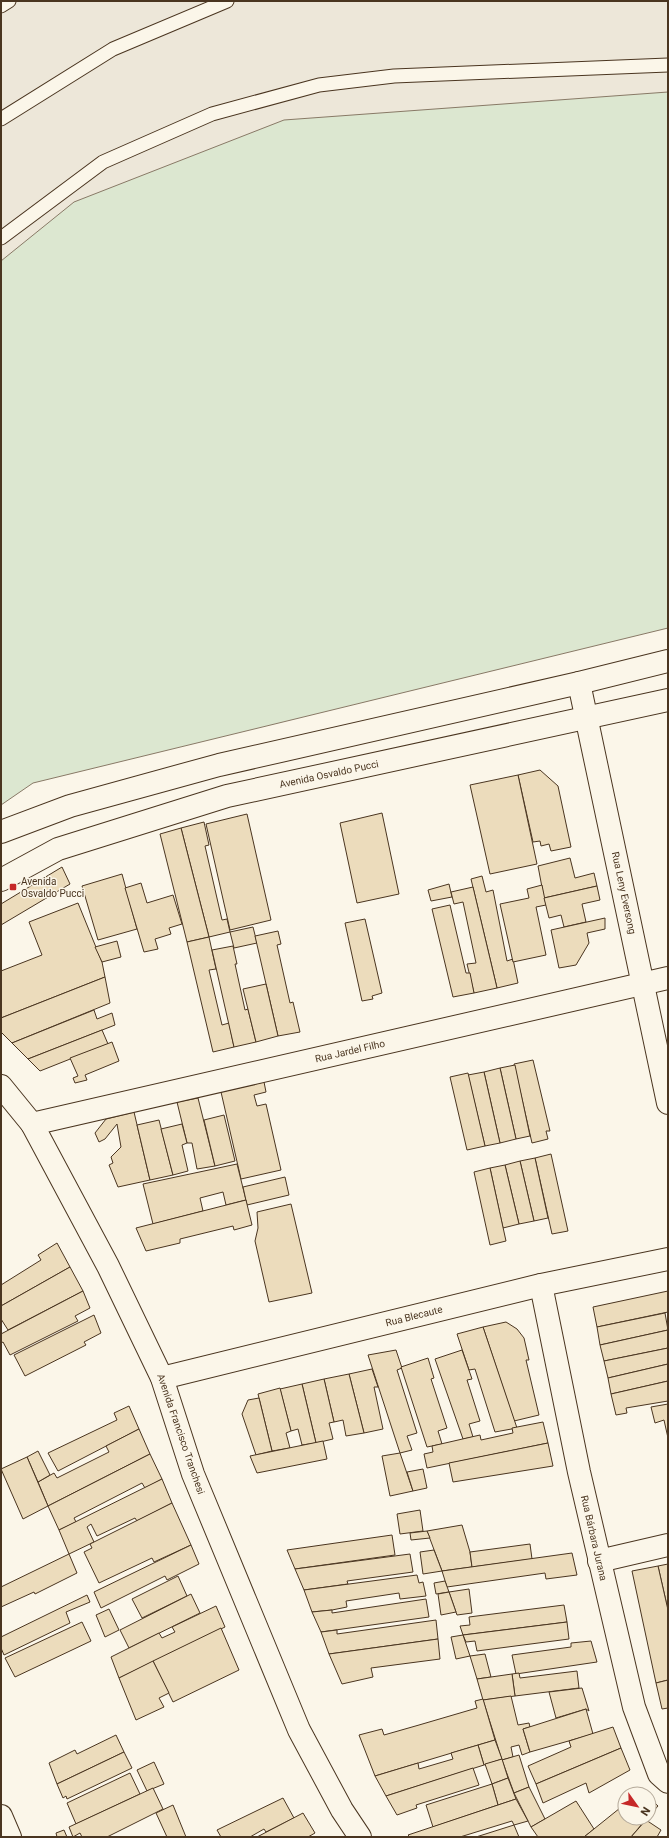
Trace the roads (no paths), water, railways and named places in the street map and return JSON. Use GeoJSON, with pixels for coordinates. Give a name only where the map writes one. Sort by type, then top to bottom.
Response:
{"type":"FeatureCollection","features":[{"type":"Feature","properties":{"kind":"street"},"geometry":{"type":"LineString","coordinates":[[1,832],[70,806],[219,765],[579,683],[668,661]]}},
{"type":"Feature","properties":{"kind":"street","name":"Rua Leny Eversong"},"geometry":{"type":"LineString","coordinates":[[579,683],[668,1103]]}},
{"type":"Feature","properties":{"kind":"street","name":"Avenida Osvaldo Pucci"},"geometry":{"type":"LineString","coordinates":[[1,880],[58,849],[227,796],[668,700]]}},
{"type":"Feature","properties":{"kind":"street","name":"Rua Jardel Filho"},"geometry":{"type":"LineString","coordinates":[[32,1124],[668,978]]}},
{"type":"Feature","properties":{"kind":"street","name":"Avenida Francisco Tranchesi"},"geometry":{"type":"LineString","coordinates":[[1,1086],[32,1124],[108,1266],[162,1378],[193,1474],[300,1730],[342,1810],[360,1837]]}},
{"type":"Feature","properties":{"kind":"street","name":"Rua Blecaute"},"geometry":{"type":"LineString","coordinates":[[162,1378],[541,1285],[668,1259]]}},
{"type":"Feature","properties":{"kind":"street","name":"Rua Bárbara Jurana"},"geometry":{"type":"LineString","coordinates":[[541,1285],[579,1472],[634,1707],[659,1774],[668,1782]]}},
{"type":"Feature","properties":{"kind":"street"},"geometry":{"type":"LineString","coordinates":[[599,1561],[668,1545]]}},
{"type":"Feature","properties":{"kind":"street"},"geometry":{"type":"LineString","coordinates":[[1,1816],[10,1837]]}},
{"type":"Feature","properties":{"kind":"lane"},"geometry":{"type":"LineString","coordinates":[[1,6],[9,1]]}},
{"type":"Feature","properties":{"kind":"lane"},"geometry":{"type":"LineString","coordinates":[[1,119],[113,49],[227,1]]}},
{"type":"Feature","properties":{"kind":"lane"},"geometry":{"type":"LineString","coordinates":[[1,238],[104,162],[212,114],[319,85],[394,76],[668,65]]}},
{"type":"Feature","properties":{"kind":"place","name":"Avenida Osvaldo Pucci"},"geometry":{"type":"Point","coordinates":[13,887]}}]}
